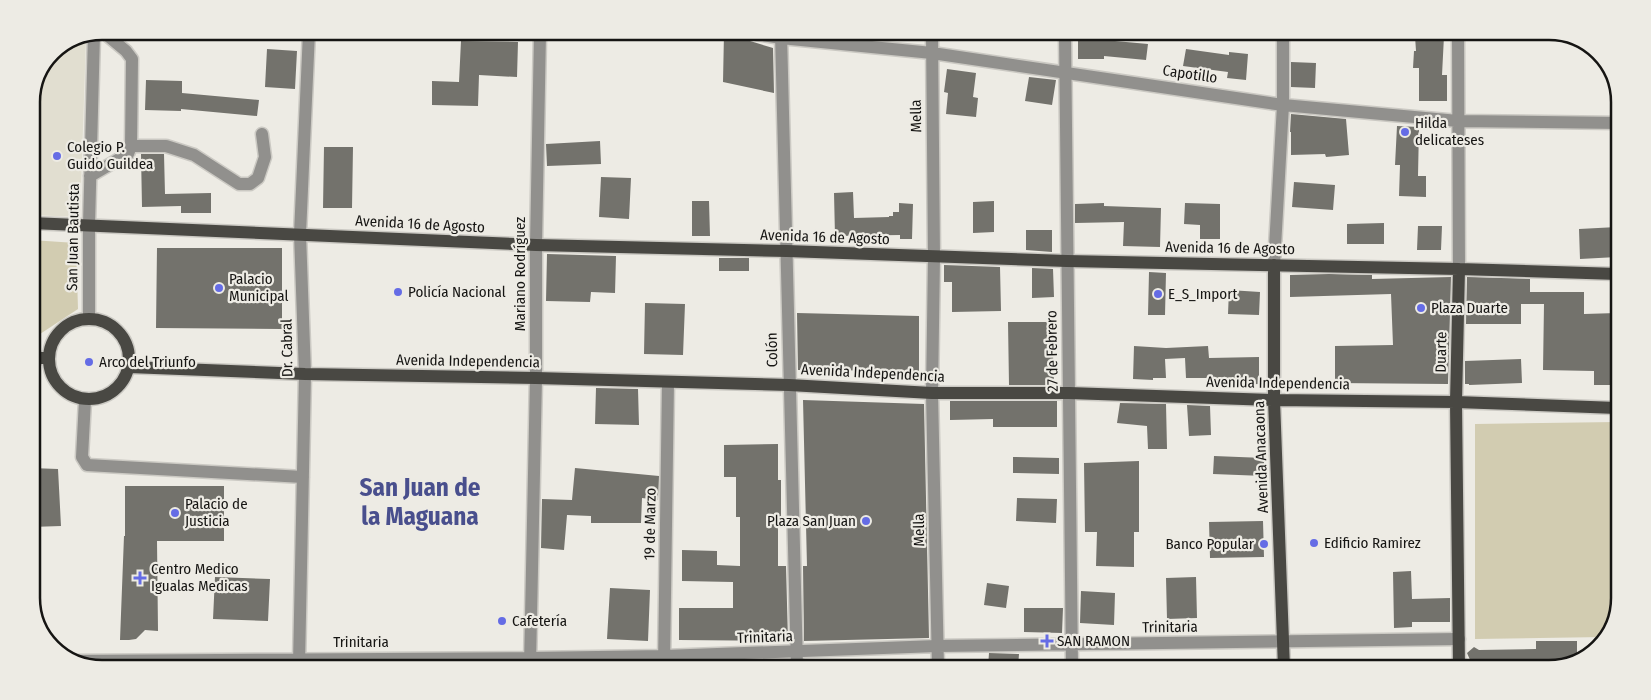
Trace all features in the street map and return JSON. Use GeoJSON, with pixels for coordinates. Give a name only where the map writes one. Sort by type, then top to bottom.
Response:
{"type":"FeatureCollection","features":[{"type":"Feature","properties":{"kind":"main road","name":"Avenida 16 de Agosto"},"geometry":{"type":"LineString","coordinates":[[40,223],[536,245],[786,251],[934,258],[1611,274]]}},
{"type":"Feature","properties":{"kind":"main road","name":"Avenida Anacaona"},"geometry":{"type":"LineString","coordinates":[[1274,265],[1274,400],[1284,660]]}},
{"type":"Feature","properties":{"kind":"main road","name":"Duarte"},"geometry":{"type":"LineString","coordinates":[[1458,269],[1456,402],[1460,660]]}},
{"type":"Feature","properties":{"kind":"main road"},"geometry":{"type":"LineString","coordinates":[[89,319],[103,322],[115,329],[124,339],[129,353],[129,366],[125,378],[118,388],[108,395],[97,399],[85,400],[63,390],[55,381],[50,370],[48,358],[50,346],[66,326],[77,321],[89,319]]}},
{"type":"Feature","properties":{"kind":"main road"},"geometry":{"type":"LineString","coordinates":[[40,358],[48,358]]}},
{"type":"Feature","properties":{"kind":"main road","name":"Avenida Independencia"},"geometry":{"type":"LineString","coordinates":[[129,366],[305,374],[789,385],[932,393],[1069,393],[1274,400],[1456,402],[1611,408]]}},
{"type":"Feature","properties":{"kind":"street"},"geometry":{"type":"LineString","coordinates":[[90,176],[128,154],[131,146],[132,60],[126,51],[113,40]]}},
{"type":"Feature","properties":{"kind":"street","name":"Dr. Cabral"},"geometry":{"type":"LineString","coordinates":[[299,660],[305,374],[300,234],[309,40]]}},
{"type":"Feature","properties":{"kind":"street","name":"Mariano Rodríguez"},"geometry":{"type":"LineString","coordinates":[[530,660],[540,40]]}},
{"type":"Feature","properties":{"kind":"street","name":"Colón"},"geometry":{"type":"LineString","coordinates":[[781,40],[797,660]]}},
{"type":"Feature","properties":{"kind":"street","name":"Capotillo"},"geometry":{"type":"LineString","coordinates":[[817,40],[932,53],[1283,105],[1458,121],[1611,123]]}},
{"type":"Feature","properties":{"kind":"street","name":"Mella"},"geometry":{"type":"LineString","coordinates":[[932,40],[934,258],[932,393],[938,660]]}},
{"type":"Feature","properties":{"kind":"street","name":"27 de Febrero"},"geometry":{"type":"LineString","coordinates":[[1065,40],[1072,660]]}},
{"type":"Feature","properties":{"kind":"street","name":"Avenida Anacaona"},"geometry":{"type":"LineString","coordinates":[[1274,265],[1283,105],[1283,40]]}},
{"type":"Feature","properties":{"kind":"street","name":"Duarte"},"geometry":{"type":"LineString","coordinates":[[1458,40],[1458,269]]}},
{"type":"Feature","properties":{"kind":"street","name":"San Juan Bautista"},"geometry":{"type":"LineString","coordinates":[[89,319],[89,225],[94,41]]}},
{"type":"Feature","properties":{"kind":"street"},"geometry":{"type":"LineString","coordinates":[[131,146],[166,146],[194,155],[239,184],[250,184],[258,178],[265,157],[262,134]]}},
{"type":"Feature","properties":{"kind":"street","name":"19 de Marzo"},"geometry":{"type":"LineString","coordinates":[[664,660],[668,382]]}},
{"type":"Feature","properties":{"kind":"street"},"geometry":{"type":"LineString","coordinates":[[85,400],[82,457],[87,465],[303,477]]}},
{"type":"Feature","properties":{"kind":"street","name":"Trinitaria"},"geometry":{"type":"LineString","coordinates":[[679,660],[797,652],[937,646],[1459,639]]}},
{"type":"Feature","properties":{"kind":"shaded area","name":"Colegio P. Guido Guildea"},"geometry":{"type":"Polygon","coordinates":[[[86,42],[80,217],[40,215],[40,98],[46,75],[53,64],[71,48],[86,42]]]}},
{"type":"Feature","properties":{"kind":"shaded area"},"geometry":{"type":"Polygon","coordinates":[[[40,241],[76,243],[78,309],[40,334],[40,241]]]}},
{"type":"Feature","properties":{"kind":"shaded area"},"geometry":{"type":"Polygon","coordinates":[[[1611,422],[1611,598],[1606,622],[1597,637],[1475,639],[1475,424],[1611,422]]]}},
{"type":"Feature","properties":{"kind":"building"},"geometry":{"type":"Polygon","coordinates":[[[724,40],[747,40],[773,48],[774,93],[723,82],[724,40]]]}},
{"type":"Feature","properties":{"kind":"building"},"geometry":{"type":"Polygon","coordinates":[[[1078,40],[1148,44],[1146,60],[1104,56],[1104,59],[1078,59],[1078,40]]]}},
{"type":"Feature","properties":{"kind":"building"},"geometry":{"type":"Polygon","coordinates":[[[1415,40],[1444,40],[1442,75],[1447,75],[1447,101],[1419,101],[1419,68],[1413,68],[1414,51],[1416,51],[1415,40]]]}},
{"type":"Feature","properties":{"kind":"building"},"geometry":{"type":"Polygon","coordinates":[[[461,41],[518,42],[517,77],[479,75],[478,106],[432,105],[432,81],[459,82],[461,41]]]}},
{"type":"Feature","properties":{"kind":"building"},"geometry":{"type":"Polygon","coordinates":[[[267,49],[297,51],[295,89],[265,87],[267,49]]]}},
{"type":"Feature","properties":{"kind":"building"},"geometry":{"type":"Polygon","coordinates":[[[1186,49],[1229,55],[1229,52],[1248,54],[1246,80],[1227,78],[1228,72],[1183,66],[1186,49]]]}},
{"type":"Feature","properties":{"kind":"building"},"geometry":{"type":"Polygon","coordinates":[[[1291,62],[1316,63],[1315,88],[1291,87],[1291,62]]]}},
{"type":"Feature","properties":{"kind":"building"},"geometry":{"type":"Polygon","coordinates":[[[947,69],[976,73],[973,97],[978,98],[976,117],[946,114],[948,93],[944,92],[947,69]]]}},
{"type":"Feature","properties":{"kind":"building"},"geometry":{"type":"Polygon","coordinates":[[[1029,77],[1056,80],[1052,105],[1025,101],[1029,77]]]}},
{"type":"Feature","properties":{"kind":"building"},"geometry":{"type":"Polygon","coordinates":[[[146,80],[182,81],[182,93],[259,100],[257,116],[181,109],[181,111],[145,110],[146,80]]]}},
{"type":"Feature","properties":{"kind":"building"},"geometry":{"type":"Polygon","coordinates":[[[1291,114],[1346,119],[1349,155],[1326,157],[1325,154],[1291,155],[1291,114]]]}},
{"type":"Feature","properties":{"kind":"building"},"geometry":{"type":"Polygon","coordinates":[[[1397,126],[1419,127],[1418,176],[1426,176],[1426,197],[1399,196],[1400,165],[1395,165],[1397,126]]]}},
{"type":"Feature","properties":{"kind":"building"},"geometry":{"type":"Polygon","coordinates":[[[600,141],[601,164],[547,166],[546,144],[600,141]]]}},
{"type":"Feature","properties":{"kind":"building"},"geometry":{"type":"Polygon","coordinates":[[[324,147],[353,147],[352,208],[323,208],[324,147]]]}},
{"type":"Feature","properties":{"kind":"building"},"geometry":{"type":"Polygon","coordinates":[[[141,154],[164,154],[165,194],[211,193],[211,213],[181,213],[181,206],[142,207],[141,154]]]}},
{"type":"Feature","properties":{"kind":"building"},"geometry":{"type":"Polygon","coordinates":[[[601,177],[631,178],[629,219],[599,217],[601,177]]]}},
{"type":"Feature","properties":{"kind":"building"},"geometry":{"type":"Polygon","coordinates":[[[1294,182],[1335,185],[1333,210],[1292,207],[1294,182]]]}},
{"type":"Feature","properties":{"kind":"building"},"geometry":{"type":"Polygon","coordinates":[[[853,192],[854,218],[889,217],[893,216],[893,212],[899,212],[899,203],[913,204],[912,239],[900,239],[900,235],[835,236],[834,193],[853,192]]]}},
{"type":"Feature","properties":{"kind":"building"},"geometry":{"type":"Polygon","coordinates":[[[692,201],[709,201],[710,236],[692,236],[692,201]]]}},
{"type":"Feature","properties":{"kind":"building"},"geometry":{"type":"Polygon","coordinates":[[[994,201],[994,232],[973,233],[973,202],[994,201]]]}},
{"type":"Feature","properties":{"kind":"building"},"geometry":{"type":"Polygon","coordinates":[[[1104,203],[1104,206],[1161,208],[1160,247],[1123,246],[1124,222],[1075,223],[1075,204],[1104,203]]]}},
{"type":"Feature","properties":{"kind":"building"},"geometry":{"type":"Polygon","coordinates":[[[1185,203],[1220,204],[1220,239],[1200,239],[1200,225],[1184,224],[1185,203]]]}},
{"type":"Feature","properties":{"kind":"building"},"geometry":{"type":"Polygon","coordinates":[[[1384,223],[1384,244],[1347,244],[1347,224],[1384,223]]]}},
{"type":"Feature","properties":{"kind":"building"},"geometry":{"type":"Polygon","coordinates":[[[1418,226],[1442,226],[1441,250],[1417,250],[1418,226]]]}},
{"type":"Feature","properties":{"kind":"building"},"geometry":{"type":"Polygon","coordinates":[[[1611,227],[1611,257],[1580,259],[1579,229],[1611,227]]]}},
{"type":"Feature","properties":{"kind":"building"},"geometry":{"type":"Polygon","coordinates":[[[1026,230],[1052,230],[1052,252],[1026,250],[1026,230]]]}},
{"type":"Feature","properties":{"kind":"building","name":"Palacio Municipal"},"geometry":{"type":"Polygon","coordinates":[[[157,248],[282,248],[282,329],[156,328],[157,248]]]}},
{"type":"Feature","properties":{"kind":"building"},"geometry":{"type":"Polygon","coordinates":[[[547,254],[616,256],[615,293],[591,292],[590,302],[546,301],[547,254]]]}},
{"type":"Feature","properties":{"kind":"building"},"geometry":{"type":"Polygon","coordinates":[[[719,258],[749,258],[749,271],[719,271],[719,258]]]}},
{"type":"Feature","properties":{"kind":"building"},"geometry":{"type":"Polygon","coordinates":[[[944,265],[1000,267],[1001,311],[952,312],[952,282],[944,282],[944,265]]]}},
{"type":"Feature","properties":{"kind":"building"},"geometry":{"type":"Polygon","coordinates":[[[1032,268],[1053,269],[1054,297],[1032,298],[1032,268]]]}},
{"type":"Feature","properties":{"kind":"building"},"geometry":{"type":"Polygon","coordinates":[[[1149,272],[1166,273],[1165,315],[1148,315],[1149,272]]]}},
{"type":"Feature","properties":{"kind":"building"},"geometry":{"type":"Polygon","coordinates":[[[1290,275],[1372,275],[1372,279],[1451,277],[1448,384],[1335,383],[1335,346],[1393,345],[1391,294],[1290,297],[1290,275]]]}},
{"type":"Feature","properties":{"kind":"building"},"geometry":{"type":"Polygon","coordinates":[[[1467,277],[1530,279],[1530,292],[1584,292],[1584,314],[1611,313],[1611,385],[1594,385],[1594,371],[1543,370],[1544,304],[1521,304],[1521,324],[1466,324],[1467,277]]]}},
{"type":"Feature","properties":{"kind":"building"},"geometry":{"type":"Polygon","coordinates":[[[1229,290],[1260,292],[1259,315],[1228,314],[1229,290]]]}},
{"type":"Feature","properties":{"kind":"building"},"geometry":{"type":"Polygon","coordinates":[[[645,303],[685,304],[683,355],[644,354],[645,303]]]}},
{"type":"Feature","properties":{"kind":"building"},"geometry":{"type":"Polygon","coordinates":[[[797,313],[919,316],[919,371],[798,370],[797,313]]]}},
{"type":"Feature","properties":{"kind":"building"},"geometry":{"type":"Polygon","coordinates":[[[1008,322],[1052,322],[1054,385],[1009,385],[1008,322]]]}},
{"type":"Feature","properties":{"kind":"building"},"geometry":{"type":"Polygon","coordinates":[[[1134,346],[1166,348],[1208,346],[1209,358],[1259,357],[1259,384],[1229,385],[1229,378],[1186,378],[1185,358],[1165,359],[1166,378],[1153,378],[1153,380],[1133,379],[1134,346]]]}},
{"type":"Feature","properties":{"kind":"building"},"geometry":{"type":"Polygon","coordinates":[[[1521,359],[1522,383],[1465,384],[1465,361],[1521,359]]]}},
{"type":"Feature","properties":{"kind":"building"},"geometry":{"type":"Polygon","coordinates":[[[596,388],[638,389],[639,425],[595,424],[596,388]]]}},
{"type":"Feature","properties":{"kind":"building","name":"Plaza San Juan"},"geometry":{"type":"Polygon","coordinates":[[[803,400],[924,404],[929,638],[804,641],[803,566],[807,566],[803,400]]]}},
{"type":"Feature","properties":{"kind":"building"},"geometry":{"type":"Polygon","coordinates":[[[950,401],[1057,401],[1057,427],[993,427],[993,419],[950,420],[950,401]]]}},
{"type":"Feature","properties":{"kind":"building"},"geometry":{"type":"Polygon","coordinates":[[[1120,403],[1166,404],[1167,449],[1148,449],[1147,426],[1117,423],[1120,403]]]}},
{"type":"Feature","properties":{"kind":"building"},"geometry":{"type":"Polygon","coordinates":[[[1187,405],[1210,406],[1211,435],[1189,436],[1187,405]]]}},
{"type":"Feature","properties":{"kind":"building"},"geometry":{"type":"Polygon","coordinates":[[[778,444],[778,480],[781,480],[781,517],[778,517],[778,566],[786,566],[788,641],[679,640],[679,608],[733,608],[733,582],[682,581],[682,550],[717,551],[717,565],[740,566],[740,517],[736,517],[736,477],[724,477],[724,445],[778,444]]]}},
{"type":"Feature","properties":{"kind":"building"},"geometry":{"type":"Polygon","coordinates":[[[1214,456],[1264,458],[1264,476],[1213,474],[1214,456]]]}},
{"type":"Feature","properties":{"kind":"building"},"geometry":{"type":"Polygon","coordinates":[[[1013,457],[1059,458],[1059,474],[1013,473],[1013,457]]]}},
{"type":"Feature","properties":{"kind":"building"},"geometry":{"type":"Polygon","coordinates":[[[1139,461],[1139,532],[1134,532],[1134,567],[1096,566],[1097,532],[1085,532],[1084,463],[1139,461]]]}},
{"type":"Feature","properties":{"kind":"building"},"geometry":{"type":"Polygon","coordinates":[[[40,468],[58,469],[61,526],[40,527],[40,468]]]}},
{"type":"Feature","properties":{"kind":"building"},"geometry":{"type":"Polygon","coordinates":[[[575,468],[659,476],[658,500],[642,498],[641,523],[591,523],[591,516],[567,515],[564,550],[541,548],[542,499],[572,500],[575,468]]]}},
{"type":"Feature","properties":{"kind":"building","name":"Palacio de Justicia"},"geometry":{"type":"Polygon","coordinates":[[[125,486],[224,486],[224,541],[157,541],[158,631],[145,630],[136,639],[120,640],[125,536],[125,486]]]}},
{"type":"Feature","properties":{"kind":"building"},"geometry":{"type":"Polygon","coordinates":[[[1017,498],[1057,499],[1056,523],[1016,521],[1017,498]]]}},
{"type":"Feature","properties":{"kind":"building"},"geometry":{"type":"Polygon","coordinates":[[[1263,521],[1264,557],[1210,558],[1209,522],[1263,521]]]}},
{"type":"Feature","properties":{"kind":"building"},"geometry":{"type":"Polygon","coordinates":[[[1411,571],[1412,599],[1450,598],[1450,622],[1412,622],[1412,627],[1394,628],[1393,572],[1411,571]]]}},
{"type":"Feature","properties":{"kind":"building"},"geometry":{"type":"Polygon","coordinates":[[[215,577],[270,579],[268,621],[213,619],[215,577]]]}},
{"type":"Feature","properties":{"kind":"building"},"geometry":{"type":"Polygon","coordinates":[[[1196,577],[1197,618],[1167,619],[1166,578],[1196,577]]]}},
{"type":"Feature","properties":{"kind":"building"},"geometry":{"type":"Polygon","coordinates":[[[987,583],[1009,586],[1006,608],[984,605],[987,583]]]}},
{"type":"Feature","properties":{"kind":"building"},"geometry":{"type":"Polygon","coordinates":[[[610,588],[650,590],[648,641],[607,639],[610,588]]]}},
{"type":"Feature","properties":{"kind":"building"},"geometry":{"type":"Polygon","coordinates":[[[1081,591],[1115,593],[1114,625],[1080,623],[1081,591]]]}},
{"type":"Feature","properties":{"kind":"building"},"geometry":{"type":"Polygon","coordinates":[[[1024,608],[1063,608],[1062,633],[1024,632],[1024,608]]]}},
{"type":"Feature","properties":{"kind":"building"},"geometry":{"type":"Polygon","coordinates":[[[1536,641],[1577,641],[1577,653],[1569,657],[1549,660],[1470,660],[1467,653],[1474,647],[1479,650],[1536,649],[1536,641]]]}},
{"type":"Feature","properties":{"kind":"building"},"geometry":{"type":"Polygon","coordinates":[[[989,653],[1019,654],[1019,660],[988,660],[989,653]]]}},
{"type":"Feature","properties":{"kind":"place","name":"Hilda delicateses"},"geometry":{"type":"Point","coordinates":[1405,132]}},
{"type":"Feature","properties":{"kind":"place","name":"Colegio P. Guido Guildea"},"geometry":{"type":"Point","coordinates":[57,156]}},
{"type":"Feature","properties":{"kind":"place","name":"Palacio Municipal"},"geometry":{"type":"Point","coordinates":[219,288]}},
{"type":"Feature","properties":{"kind":"place","name":"Policía Nacional"},"geometry":{"type":"Point","coordinates":[398,292]}},
{"type":"Feature","properties":{"kind":"place","name":"E_S_Import"},"geometry":{"type":"Point","coordinates":[1158,294]}},
{"type":"Feature","properties":{"kind":"place","name":"Plaza Duarte"},"geometry":{"type":"Point","coordinates":[1421,308]}},
{"type":"Feature","properties":{"kind":"place","name":"Arco del Triunfo"},"geometry":{"type":"Point","coordinates":[89,362]}},
{"type":"Feature","properties":{"kind":"place","name":"Palacio de Justicia"},"geometry":{"type":"Point","coordinates":[175,513]}},
{"type":"Feature","properties":{"kind":"place","name":"Plaza San Juan"},"geometry":{"type":"Point","coordinates":[866,521]}},
{"type":"Feature","properties":{"kind":"place","name":"Edificio Ramirez"},"geometry":{"type":"Point","coordinates":[1314,543]}},
{"type":"Feature","properties":{"kind":"place","name":"Banco Popular"},"geometry":{"type":"Point","coordinates":[1264,544]}},
{"type":"Feature","properties":{"kind":"place","name":"Centro Medico Igualas Medicas"},"geometry":{"type":"Point","coordinates":[140,578]}},
{"type":"Feature","properties":{"kind":"place","name":"Cafetería"},"geometry":{"type":"Point","coordinates":[502,621]}},
{"type":"Feature","properties":{"kind":"place","name":"SAN RAMON"},"geometry":{"type":"Point","coordinates":[1047,641]}},
{"type":"Feature","properties":{"kind":"district","name":"San Juan de la Maguana"},"geometry":{"type":"Point","coordinates":[420,502]}}]}
